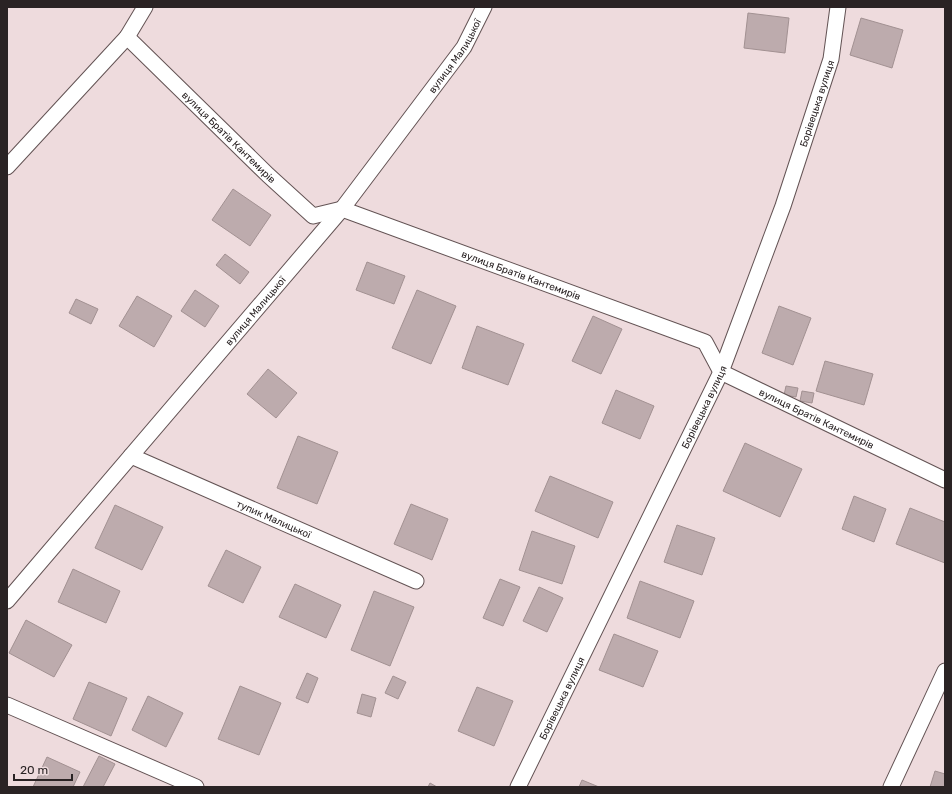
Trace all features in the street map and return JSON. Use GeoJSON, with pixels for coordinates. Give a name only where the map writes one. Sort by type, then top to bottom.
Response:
{"type":"FeatureCollection","features":[{"type":"Feature","properties":{"kind":"street"},"geometry":{"type":"LineString","coordinates":[[7,167],[127,37],[145,7]]}},
{"type":"Feature","properties":{"kind":"street","name":"вулиця Малицької"},"geometry":{"type":"LineString","coordinates":[[7,601],[342,209],[464,47],[484,7]]}},
{"type":"Feature","properties":{"kind":"street","name":"Борівецька вулиця"},"geometry":{"type":"LineString","coordinates":[[518,787],[721,372],[783,206],[831,59],[838,7]]}},
{"type":"Feature","properties":{"kind":"street","name":"вулиця Братів Кантемирів"},"geometry":{"type":"LineString","coordinates":[[127,37],[268,175],[313,216],[342,209],[705,342],[721,372],[945,480]]}},
{"type":"Feature","properties":{"kind":"street","name":"тупик Малицької"},"geometry":{"type":"LineString","coordinates":[[131,456],[416,581]]}},
{"type":"Feature","properties":{"kind":"street"},"geometry":{"type":"LineString","coordinates":[[891,787],[945,671]]}},
{"type":"Feature","properties":{"kind":"street"},"geometry":{"type":"LineString","coordinates":[[7,705],[196,787]]}},
{"type":"Feature","properties":{"kind":"building"},"geometry":{"type":"Polygon","coordinates":[[[748,13],[789,18],[785,53],[744,48],[748,13]]]}},
{"type":"Feature","properties":{"kind":"building"},"geometry":{"type":"Polygon","coordinates":[[[861,18],[903,30],[892,68],[850,55],[861,18]]]}},
{"type":"Feature","properties":{"kind":"building"},"geometry":{"type":"Polygon","coordinates":[[[233,189],[271,215],[250,246],[212,220],[233,189]]]}},
{"type":"Feature","properties":{"kind":"building"},"geometry":{"type":"Polygon","coordinates":[[[225,254],[249,272],[240,284],[216,265],[225,254]]]}},
{"type":"Feature","properties":{"kind":"building"},"geometry":{"type":"Polygon","coordinates":[[[367,262],[405,276],[394,304],[356,290],[367,262]]]}},
{"type":"Feature","properties":{"kind":"building"},"geometry":{"type":"Polygon","coordinates":[[[195,290],[219,306],[205,327],[181,311],[195,290]]]}},
{"type":"Feature","properties":{"kind":"building"},"geometry":{"type":"Polygon","coordinates":[[[417,290],[456,306],[431,364],[392,348],[417,290]]]}},
{"type":"Feature","properties":{"kind":"building"},"geometry":{"type":"Polygon","coordinates":[[[137,296],[172,316],[154,347],[119,326],[137,296]]]}},
{"type":"Feature","properties":{"kind":"building"},"geometry":{"type":"Polygon","coordinates":[[[76,299],[98,309],[91,324],[69,313],[76,299]]]}},
{"type":"Feature","properties":{"kind":"building"},"geometry":{"type":"Polygon","coordinates":[[[779,306],[811,318],[793,365],[762,353],[779,306]]]}},
{"type":"Feature","properties":{"kind":"building"},"geometry":{"type":"Polygon","coordinates":[[[593,316],[622,329],[601,374],[572,361],[593,316]]]}},
{"type":"Feature","properties":{"kind":"building"},"geometry":{"type":"Polygon","coordinates":[[[477,326],[524,344],[508,385],[462,368],[477,326]]]}},
{"type":"Feature","properties":{"kind":"building"},"geometry":{"type":"Polygon","coordinates":[[[825,361],[873,374],[864,405],[816,391],[825,361]]]}},
{"type":"Feature","properties":{"kind":"building"},"geometry":{"type":"Polygon","coordinates":[[[268,369],[297,393],[276,418],[247,394],[268,369]]]}},
{"type":"Feature","properties":{"kind":"building"},"geometry":{"type":"Polygon","coordinates":[[[786,386],[798,388],[796,397],[784,395],[786,386]]]}},
{"type":"Feature","properties":{"kind":"building"},"geometry":{"type":"Polygon","coordinates":[[[616,390],[654,406],[640,439],[602,423],[616,390]]]}},
{"type":"Feature","properties":{"kind":"building"},"geometry":{"type":"Polygon","coordinates":[[[802,391],[814,393],[812,403],[800,401],[802,391]]]}},
{"type":"Feature","properties":{"kind":"building"},"geometry":{"type":"Polygon","coordinates":[[[298,436],[338,452],[317,504],[277,488],[298,436]]]}},
{"type":"Feature","properties":{"kind":"building"},"geometry":{"type":"Polygon","coordinates":[[[745,443],[802,469],[780,517],[723,491],[745,443]]]}},
{"type":"Feature","properties":{"kind":"building"},"geometry":{"type":"Polygon","coordinates":[[[550,476],[613,502],[598,538],[535,511],[550,476]]]}},
{"type":"Feature","properties":{"kind":"building"},"geometry":{"type":"Polygon","coordinates":[[[854,496],[886,509],[874,542],[842,529],[854,496]]]}},
{"type":"Feature","properties":{"kind":"building"},"geometry":{"type":"Polygon","coordinates":[[[411,504],[448,519],[432,560],[394,544],[411,504]]]}},
{"type":"Feature","properties":{"kind":"building"},"geometry":{"type":"Polygon","coordinates":[[[115,505],[163,527],[142,570],[95,548],[115,505]]]}},
{"type":"Feature","properties":{"kind":"building"},"geometry":{"type":"Polygon","coordinates":[[[910,508],[945,522],[945,563],[896,544],[910,508]]]}},
{"type":"Feature","properties":{"kind":"building"},"geometry":{"type":"Polygon","coordinates":[[[677,525],[715,538],[702,575],[664,562],[677,525]]]}},
{"type":"Feature","properties":{"kind":"building"},"geometry":{"type":"Polygon","coordinates":[[[532,531],[575,546],[562,584],[519,570],[532,531]]]}},
{"type":"Feature","properties":{"kind":"building"},"geometry":{"type":"Polygon","coordinates":[[[226,550],[261,567],[243,603],[208,586],[226,550]]]}},
{"type":"Feature","properties":{"kind":"building"},"geometry":{"type":"Polygon","coordinates":[[[73,569],[120,591],[106,623],[58,602],[73,569]]]}},
{"type":"Feature","properties":{"kind":"building"},"geometry":{"type":"Polygon","coordinates":[[[500,579],[520,587],[503,626],[483,618],[500,579]]]}},
{"type":"Feature","properties":{"kind":"building"},"geometry":{"type":"Polygon","coordinates":[[[640,581],[694,601],[680,638],[627,618],[640,581]]]}},
{"type":"Feature","properties":{"kind":"building"},"geometry":{"type":"Polygon","coordinates":[[[295,584],[341,605],[326,638],[279,617],[295,584]]]}},
{"type":"Feature","properties":{"kind":"building"},"geometry":{"type":"Polygon","coordinates":[[[539,587],[563,598],[547,632],[523,621],[539,587]]]}},
{"type":"Feature","properties":{"kind":"building"},"geometry":{"type":"Polygon","coordinates":[[[374,591],[414,607],[390,666],[351,650],[374,591]]]}},
{"type":"Feature","properties":{"kind":"building"},"geometry":{"type":"Polygon","coordinates":[[[26,620],[72,645],[54,677],[9,653],[26,620]]]}},
{"type":"Feature","properties":{"kind":"building"},"geometry":{"type":"Polygon","coordinates":[[[614,634],[658,651],[643,687],[599,670],[614,634]]]}},
{"type":"Feature","properties":{"kind":"building"},"geometry":{"type":"Polygon","coordinates":[[[307,673],[318,678],[308,703],[296,698],[307,673]]]}},
{"type":"Feature","properties":{"kind":"building"},"geometry":{"type":"Polygon","coordinates":[[[393,676],[406,682],[398,699],[385,693],[393,676]]]}},
{"type":"Feature","properties":{"kind":"building"},"geometry":{"type":"Polygon","coordinates":[[[89,682],[127,698],[111,736],[73,719],[89,682]]]}},
{"type":"Feature","properties":{"kind":"building"},"geometry":{"type":"Polygon","coordinates":[[[240,686],[281,703],[259,755],[218,739],[240,686]]]}},
{"type":"Feature","properties":{"kind":"building"},"geometry":{"type":"Polygon","coordinates":[[[477,687],[513,701],[494,746],[458,731],[477,687]]]}},
{"type":"Feature","properties":{"kind":"building"},"geometry":{"type":"Polygon","coordinates":[[[362,694],[376,698],[371,717],[357,713],[362,694]]]}},
{"type":"Feature","properties":{"kind":"building"},"geometry":{"type":"Polygon","coordinates":[[[148,696],[183,713],[166,747],[132,730],[148,696]]]}},
{"type":"Feature","properties":{"kind":"building"},"geometry":{"type":"Polygon","coordinates":[[[99,756],[115,764],[103,787],[83,787],[99,756]]]}},
{"type":"Feature","properties":{"kind":"building"},"geometry":{"type":"Polygon","coordinates":[[[47,757],[80,772],[73,787],[33,787],[47,757]]]}},
{"type":"Feature","properties":{"kind":"building"},"geometry":{"type":"Polygon","coordinates":[[[935,771],[945,774],[945,787],[930,787],[935,771]]]}},
{"type":"Feature","properties":{"kind":"building"},"geometry":{"type":"Polygon","coordinates":[[[582,780],[599,787],[579,787],[582,780]]]}},
{"type":"Feature","properties":{"kind":"building"},"geometry":{"type":"Polygon","coordinates":[[[430,783],[437,787],[428,787],[430,783]]]}}]}
